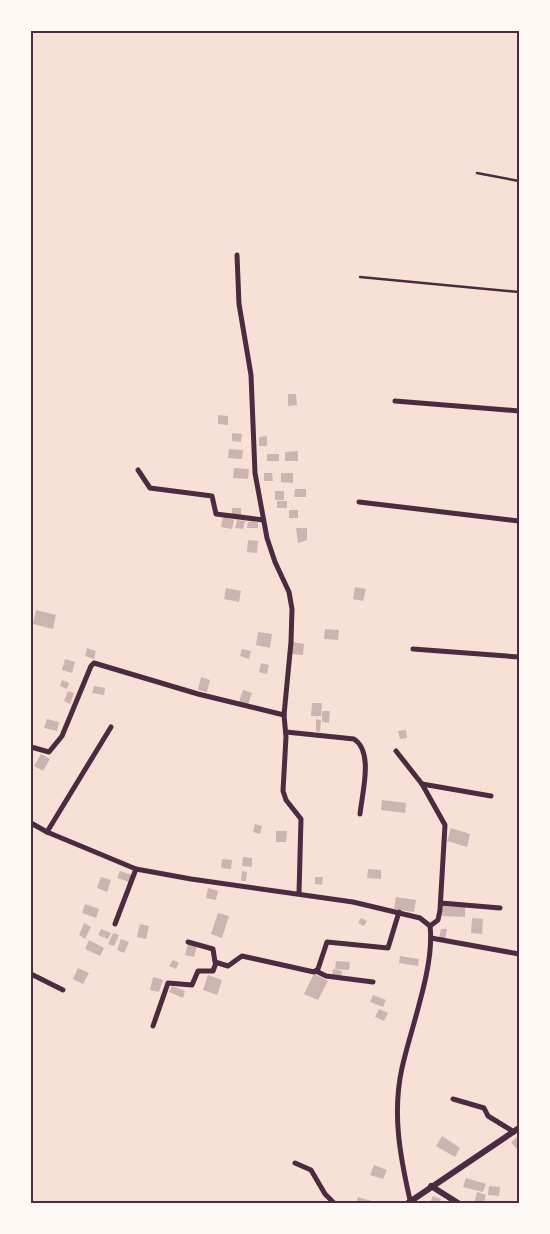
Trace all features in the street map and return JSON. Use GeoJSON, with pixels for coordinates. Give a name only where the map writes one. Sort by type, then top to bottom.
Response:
{"type":"FeatureCollection","features":[{"type":"Feature","properties":{"kind":"street"},"geometry":{"type":"LineString","coordinates":[[236,255],[239,304],[250,375],[255,473],[263,520],[272,555],[290,599],[291,642],[284,715],[286,732],[284,795],[302,819],[299,893]]}},
{"type":"Feature","properties":{"kind":"street"},"geometry":{"type":"LineString","coordinates":[[395,401],[519,411]]}},
{"type":"Feature","properties":{"kind":"street"},"geometry":{"type":"LineString","coordinates":[[138,470],[150,488],[212,496],[216,514],[263,520]]}},
{"type":"Feature","properties":{"kind":"street"},"geometry":{"type":"LineString","coordinates":[[359,502],[519,521]]}},
{"type":"Feature","properties":{"kind":"street"},"geometry":{"type":"LineString","coordinates":[[412,649],[519,657]]}},
{"type":"Feature","properties":{"kind":"street"},"geometry":{"type":"LineString","coordinates":[[31,747],[48,752],[60,740],[91,666],[94,663],[198,694],[284,715]]}},
{"type":"Feature","properties":{"kind":"street"},"geometry":{"type":"LineString","coordinates":[[47,832],[111,727]]}},
{"type":"Feature","properties":{"kind":"street"},"geometry":{"type":"LineString","coordinates":[[286,732],[354,739],[358,742],[366,756],[360,814]]}},
{"type":"Feature","properties":{"kind":"street"},"geometry":{"type":"LineString","coordinates":[[396,751],[422,784],[445,825],[439,917],[430,926]]}},
{"type":"Feature","properties":{"kind":"street"},"geometry":{"type":"LineString","coordinates":[[422,784],[490,796]]}},
{"type":"Feature","properties":{"kind":"street"},"geometry":{"type":"LineString","coordinates":[[31,823],[47,832],[136,869],[191,879],[299,893],[399,912],[420,918],[430,926],[431,938],[426,974],[400,1081],[396,1112],[401,1162],[409,1201],[516,1130]]}},
{"type":"Feature","properties":{"kind":"street"},"geometry":{"type":"LineString","coordinates":[[115,924],[136,869]]}},
{"type":"Feature","properties":{"kind":"street"},"geometry":{"type":"LineString","coordinates":[[441,903],[500,908]]}},
{"type":"Feature","properties":{"kind":"street"},"geometry":{"type":"LineString","coordinates":[[316,971],[327,942],[388,948],[399,912]]}},
{"type":"Feature","properties":{"kind":"street"},"geometry":{"type":"LineString","coordinates":[[431,938],[519,954]]}},
{"type":"Feature","properties":{"kind":"street"},"geometry":{"type":"LineString","coordinates":[[153,1026],[168,983],[192,985],[198,971],[214,971],[216,963],[213,949],[188,942]]}},
{"type":"Feature","properties":{"kind":"street"},"geometry":{"type":"LineString","coordinates":[[216,963],[229,966],[242,956],[316,971],[326,976],[373,982]]}},
{"type":"Feature","properties":{"kind":"street"},"geometry":{"type":"LineString","coordinates":[[31,974],[63,990]]}},
{"type":"Feature","properties":{"kind":"street"},"geometry":{"type":"LineString","coordinates":[[453,1099],[484,1108],[488,1116],[516,1130]]}},
{"type":"Feature","properties":{"kind":"street"},"geometry":{"type":"LineString","coordinates":[[295,1163],[311,1170],[324,1194],[332,1202]]}},
{"type":"Feature","properties":{"kind":"street"},"geometry":{"type":"LineString","coordinates":[[431,1186],[458,1203]]}},
{"type":"Feature","properties":{"kind":"lane"},"geometry":{"type":"LineString","coordinates":[[477,173],[519,181]]}},
{"type":"Feature","properties":{"kind":"lane"},"geometry":{"type":"LineString","coordinates":[[360,277],[519,292]]}},
{"type":"Feature","properties":{"kind":"building"},"geometry":{"type":"Polygon","coordinates":[[[288,394],[296,394],[297,405],[288,406],[288,394]]]}},
{"type":"Feature","properties":{"kind":"building"},"geometry":{"type":"Polygon","coordinates":[[[218,415],[228,416],[228,425],[218,424],[218,415]]]}},
{"type":"Feature","properties":{"kind":"building"},"geometry":{"type":"Polygon","coordinates":[[[232,433],[242,434],[241,442],[232,441],[232,433]]]}},
{"type":"Feature","properties":{"kind":"building"},"geometry":{"type":"Polygon","coordinates":[[[267,436],[267,446],[259,446],[259,437],[267,436]]]}},
{"type":"Feature","properties":{"kind":"building"},"geometry":{"type":"Polygon","coordinates":[[[229,449],[243,450],[242,459],[228,458],[229,449]]]}},
{"type":"Feature","properties":{"kind":"building"},"geometry":{"type":"Polygon","coordinates":[[[298,451],[298,461],[285,461],[285,452],[298,451]]]}},
{"type":"Feature","properties":{"kind":"building"},"geometry":{"type":"Polygon","coordinates":[[[267,454],[279,454],[279,461],[267,461],[267,454]]]}},
{"type":"Feature","properties":{"kind":"building"},"geometry":{"type":"Polygon","coordinates":[[[234,468],[249,469],[248,479],[233,478],[234,468]]]}},
{"type":"Feature","properties":{"kind":"building"},"geometry":{"type":"Polygon","coordinates":[[[264,473],[272,473],[273,481],[264,481],[264,473]]]}},
{"type":"Feature","properties":{"kind":"building"},"geometry":{"type":"Polygon","coordinates":[[[281,473],[293,473],[293,483],[281,482],[281,473]]]}},
{"type":"Feature","properties":{"kind":"building"},"geometry":{"type":"Polygon","coordinates":[[[295,489],[306,489],[306,497],[294,497],[295,489]]]}},
{"type":"Feature","properties":{"kind":"building"},"geometry":{"type":"Polygon","coordinates":[[[275,491],[284,491],[284,500],[275,500],[275,491]]]}},
{"type":"Feature","properties":{"kind":"building"},"geometry":{"type":"Polygon","coordinates":[[[277,501],[287,501],[287,508],[277,508],[277,501]]]}},
{"type":"Feature","properties":{"kind":"building"},"geometry":{"type":"Polygon","coordinates":[[[232,508],[241,508],[241,516],[232,516],[232,508]]]}},
{"type":"Feature","properties":{"kind":"building"},"geometry":{"type":"Polygon","coordinates":[[[289,510],[298,510],[298,518],[289,518],[289,510]]]}},
{"type":"Feature","properties":{"kind":"building"},"geometry":{"type":"Polygon","coordinates":[[[223,517],[234,520],[232,529],[221,527],[223,517]]]}},
{"type":"Feature","properties":{"kind":"building"},"geometry":{"type":"Polygon","coordinates":[[[237,520],[245,521],[243,529],[235,528],[237,520]]]}},
{"type":"Feature","properties":{"kind":"building"},"geometry":{"type":"Polygon","coordinates":[[[248,522],[258,522],[258,528],[247,528],[248,522]]]}},
{"type":"Feature","properties":{"kind":"building"},"geometry":{"type":"Polygon","coordinates":[[[296,528],[307,528],[307,540],[298,543],[296,528]]]}},
{"type":"Feature","properties":{"kind":"building"},"geometry":{"type":"Polygon","coordinates":[[[248,540],[258,541],[257,553],[247,552],[248,540]]]}},
{"type":"Feature","properties":{"kind":"building"},"geometry":{"type":"Polygon","coordinates":[[[355,587],[366,589],[363,601],[353,599],[355,587]]]}},
{"type":"Feature","properties":{"kind":"building"},"geometry":{"type":"Polygon","coordinates":[[[226,588],[241,591],[239,602],[224,599],[226,588]]]}},
{"type":"Feature","properties":{"kind":"building"},"geometry":{"type":"Polygon","coordinates":[[[36,610],[56,615],[53,629],[33,624],[36,610]]]}},
{"type":"Feature","properties":{"kind":"building"},"geometry":{"type":"Polygon","coordinates":[[[325,629],[339,630],[338,640],[324,639],[325,629]]]}},
{"type":"Feature","properties":{"kind":"building"},"geometry":{"type":"Polygon","coordinates":[[[258,632],[272,634],[270,648],[256,645],[258,632]]]}},
{"type":"Feature","properties":{"kind":"building"},"geometry":{"type":"Polygon","coordinates":[[[293,642],[304,644],[303,655],[291,654],[293,642]]]}},
{"type":"Feature","properties":{"kind":"building"},"geometry":{"type":"Polygon","coordinates":[[[87,648],[96,651],[94,659],[85,656],[87,648]]]}},
{"type":"Feature","properties":{"kind":"building"},"geometry":{"type":"Polygon","coordinates":[[[242,649],[251,651],[249,659],[240,656],[242,649]]]}},
{"type":"Feature","properties":{"kind":"building"},"geometry":{"type":"Polygon","coordinates":[[[65,659],[75,662],[72,673],[62,670],[65,659]]]}},
{"type":"Feature","properties":{"kind":"building"},"geometry":{"type":"Polygon","coordinates":[[[261,663],[269,665],[267,674],[259,672],[261,663]]]}},
{"type":"Feature","properties":{"kind":"building"},"geometry":{"type":"Polygon","coordinates":[[[201,677],[210,680],[207,692],[198,690],[201,677]]]}},
{"type":"Feature","properties":{"kind":"building"},"geometry":{"type":"Polygon","coordinates":[[[62,680],[69,683],[67,689],[60,686],[62,680]]]}},
{"type":"Feature","properties":{"kind":"building"},"geometry":{"type":"Polygon","coordinates":[[[94,686],[105,688],[104,695],[92,693],[94,686]]]}},
{"type":"Feature","properties":{"kind":"building"},"geometry":{"type":"Polygon","coordinates":[[[243,690],[252,693],[248,705],[239,702],[243,690]]]}},
{"type":"Feature","properties":{"kind":"building"},"geometry":{"type":"Polygon","coordinates":[[[68,691],[74,693],[70,704],[64,701],[68,691]]]}},
{"type":"Feature","properties":{"kind":"building"},"geometry":{"type":"Polygon","coordinates":[[[312,703],[322,703],[321,716],[311,716],[312,703]]]}},
{"type":"Feature","properties":{"kind":"building"},"geometry":{"type":"Polygon","coordinates":[[[322,711],[330,711],[329,723],[322,722],[322,711]]]}},
{"type":"Feature","properties":{"kind":"building"},"geometry":{"type":"Polygon","coordinates":[[[47,719],[59,722],[57,731],[44,728],[47,719]]]}},
{"type":"Feature","properties":{"kind":"building"},"geometry":{"type":"Polygon","coordinates":[[[316,719],[321,720],[320,732],[316,731],[316,719]]]}},
{"type":"Feature","properties":{"kind":"building"},"geometry":{"type":"Polygon","coordinates":[[[406,730],[407,738],[400,739],[398,731],[406,730]]]}},
{"type":"Feature","properties":{"kind":"building"},"geometry":{"type":"Polygon","coordinates":[[[41,754],[50,759],[43,771],[34,766],[41,754]]]}},
{"type":"Feature","properties":{"kind":"building"},"geometry":{"type":"Polygon","coordinates":[[[382,800],[406,803],[405,813],[381,810],[382,800]]]}},
{"type":"Feature","properties":{"kind":"building"},"geometry":{"type":"Polygon","coordinates":[[[255,824],[262,826],[260,834],[253,832],[255,824]]]}},
{"type":"Feature","properties":{"kind":"building"},"geometry":{"type":"Polygon","coordinates":[[[451,828],[470,834],[467,847],[447,841],[451,828]]]}},
{"type":"Feature","properties":{"kind":"building"},"geometry":{"type":"Polygon","coordinates":[[[276,831],[287,831],[286,842],[276,842],[276,831]]]}},
{"type":"Feature","properties":{"kind":"building"},"geometry":{"type":"Polygon","coordinates":[[[243,857],[252,858],[252,867],[242,866],[243,857]]]}},
{"type":"Feature","properties":{"kind":"building"},"geometry":{"type":"Polygon","coordinates":[[[222,859],[232,860],[231,869],[221,868],[222,859]]]}},
{"type":"Feature","properties":{"kind":"building"},"geometry":{"type":"Polygon","coordinates":[[[368,869],[381,870],[381,879],[367,878],[368,869]]]}},
{"type":"Feature","properties":{"kind":"building"},"geometry":{"type":"Polygon","coordinates":[[[120,871],[132,875],[129,882],[117,878],[120,871]]]}},
{"type":"Feature","properties":{"kind":"building"},"geometry":{"type":"Polygon","coordinates":[[[242,871],[247,872],[246,881],[241,881],[242,871]]]}},
{"type":"Feature","properties":{"kind":"building"},"geometry":{"type":"Polygon","coordinates":[[[101,877],[111,880],[107,892],[97,888],[101,877]]]}},
{"type":"Feature","properties":{"kind":"building"},"geometry":{"type":"Polygon","coordinates":[[[315,877],[323,877],[322,885],[315,884],[315,877]]]}},
{"type":"Feature","properties":{"kind":"building"},"geometry":{"type":"Polygon","coordinates":[[[208,888],[218,891],[216,900],[206,898],[208,888]]]}},
{"type":"Feature","properties":{"kind":"building"},"geometry":{"type":"Polygon","coordinates":[[[396,897],[416,900],[414,912],[394,909],[396,897]]]}},
{"type":"Feature","properties":{"kind":"building"},"geometry":{"type":"Polygon","coordinates":[[[85,904],[99,909],[96,918],[82,913],[85,904]]]}},
{"type":"Feature","properties":{"kind":"building"},"geometry":{"type":"Polygon","coordinates":[[[443,905],[465,906],[465,917],[442,916],[443,905]]]}},
{"type":"Feature","properties":{"kind":"building"},"geometry":{"type":"Polygon","coordinates":[[[218,913],[229,916],[222,938],[211,934],[218,913]]]}},
{"type":"Feature","properties":{"kind":"building"},"geometry":{"type":"Polygon","coordinates":[[[361,918],[367,921],[364,926],[358,923],[361,918]]]}},
{"type":"Feature","properties":{"kind":"building"},"geometry":{"type":"Polygon","coordinates":[[[472,918],[483,919],[482,934],[471,933],[472,918]]]}},
{"type":"Feature","properties":{"kind":"building"},"geometry":{"type":"Polygon","coordinates":[[[84,923],[91,927],[85,939],[79,935],[84,923]]]}},
{"type":"Feature","properties":{"kind":"building"},"geometry":{"type":"Polygon","coordinates":[[[140,924],[149,926],[146,939],[137,937],[140,924]]]}},
{"type":"Feature","properties":{"kind":"building"},"geometry":{"type":"Polygon","coordinates":[[[101,929],[111,933],[108,939],[98,935],[101,929]]]}},
{"type":"Feature","properties":{"kind":"building"},"geometry":{"type":"Polygon","coordinates":[[[441,929],[447,929],[445,940],[439,939],[441,929]]]}},
{"type":"Feature","properties":{"kind":"building"},"geometry":{"type":"Polygon","coordinates":[[[113,933],[119,935],[114,946],[108,944],[113,933]]]}},
{"type":"Feature","properties":{"kind":"building"},"geometry":{"type":"Polygon","coordinates":[[[121,939],[129,942],[124,953],[117,950],[121,939]]]}},
{"type":"Feature","properties":{"kind":"building"},"geometry":{"type":"Polygon","coordinates":[[[89,940],[104,948],[100,956],[85,949],[89,940]]]}},
{"type":"Feature","properties":{"kind":"building"},"geometry":{"type":"Polygon","coordinates":[[[188,944],[197,946],[194,957],[185,955],[188,944]]]}},
{"type":"Feature","properties":{"kind":"building"},"geometry":{"type":"Polygon","coordinates":[[[400,956],[419,959],[418,966],[399,963],[400,956]]]}},
{"type":"Feature","properties":{"kind":"building"},"geometry":{"type":"Polygon","coordinates":[[[173,960],[179,963],[176,969],[169,966],[173,960]]]}},
{"type":"Feature","properties":{"kind":"building"},"geometry":{"type":"Polygon","coordinates":[[[336,961],[350,962],[349,970],[335,969],[336,961]]]}},
{"type":"Feature","properties":{"kind":"building"},"geometry":{"type":"Polygon","coordinates":[[[78,968],[89,973],[83,984],[73,979],[78,968]]]}},
{"type":"Feature","properties":{"kind":"building"},"geometry":{"type":"Polygon","coordinates":[[[333,969],[342,971],[341,977],[332,975],[333,969]]]}},
{"type":"Feature","properties":{"kind":"building"},"geometry":{"type":"Polygon","coordinates":[[[314,974],[328,981],[318,1000],[304,994],[314,974]]]}},
{"type":"Feature","properties":{"kind":"building"},"geometry":{"type":"Polygon","coordinates":[[[208,975],[222,980],[217,995],[203,990],[208,975]]]}},
{"type":"Feature","properties":{"kind":"building"},"geometry":{"type":"Polygon","coordinates":[[[153,977],[163,980],[159,992],[150,990],[153,977]]]}},
{"type":"Feature","properties":{"kind":"building"},"geometry":{"type":"Polygon","coordinates":[[[172,986],[185,991],[183,998],[169,992],[172,986]]]}},
{"type":"Feature","properties":{"kind":"building"},"geometry":{"type":"Polygon","coordinates":[[[373,995],[386,1000],[383,1007],[370,1002],[373,995]]]}},
{"type":"Feature","properties":{"kind":"building"},"geometry":{"type":"Polygon","coordinates":[[[379,1009],[388,1013],[384,1021],[375,1017],[379,1009]]]}},
{"type":"Feature","properties":{"kind":"building"},"geometry":{"type":"Polygon","coordinates":[[[442,1136],[460,1148],[455,1157],[436,1146],[442,1136]]]}},
{"type":"Feature","properties":{"kind":"building"},"geometry":{"type":"Polygon","coordinates":[[[519,1136],[519,1152],[511,1142],[519,1136]]]}},
{"type":"Feature","properties":{"kind":"building"},"geometry":{"type":"Polygon","coordinates":[[[374,1165],[387,1170],[383,1179],[370,1175],[374,1165]]]}},
{"type":"Feature","properties":{"kind":"building"},"geometry":{"type":"Polygon","coordinates":[[[466,1178],[486,1184],[483,1192],[463,1187],[466,1178]]]}},
{"type":"Feature","properties":{"kind":"building"},"geometry":{"type":"Polygon","coordinates":[[[489,1186],[500,1187],[499,1196],[488,1195],[489,1186]]]}},
{"type":"Feature","properties":{"kind":"building"},"geometry":{"type":"Polygon","coordinates":[[[477,1192],[486,1195],[484,1203],[474,1203],[477,1192]]]}},
{"type":"Feature","properties":{"kind":"building"},"geometry":{"type":"Polygon","coordinates":[[[433,1196],[441,1199],[440,1203],[430,1203],[433,1196]]]}},
{"type":"Feature","properties":{"kind":"building"},"geometry":{"type":"Polygon","coordinates":[[[358,1197],[375,1202],[375,1203],[356,1203],[358,1197]]]}}]}
